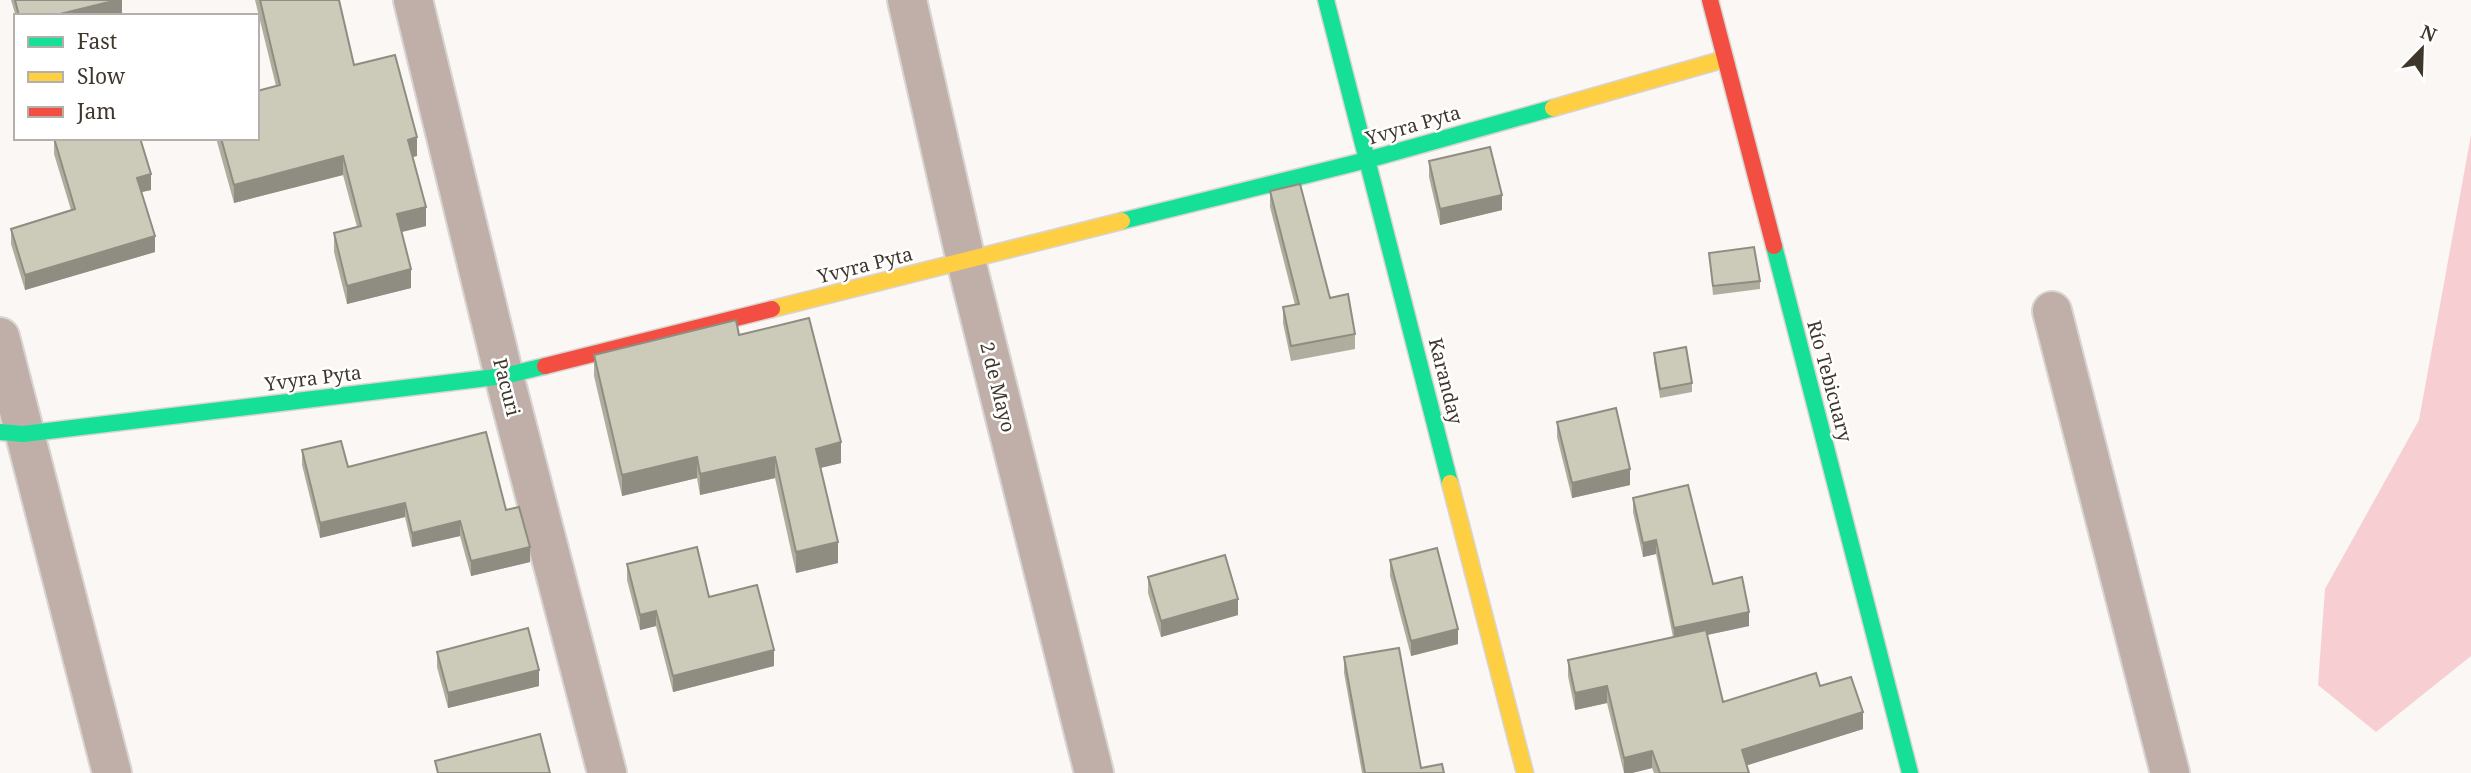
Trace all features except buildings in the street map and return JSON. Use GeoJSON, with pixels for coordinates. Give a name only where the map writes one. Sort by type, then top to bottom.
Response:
{"type":"FeatureCollection","features":[{"type":"Feature","properties":{"kind":"street","name":"Pacuri"},"geometry":{"type":"LineString","coordinates":[[413,0],[504,376],[607,773]]}},
{"type":"Feature","properties":{"kind":"street","name":"2 de Mayo"},"geometry":{"type":"LineString","coordinates":[[907,0],[966,261],[1094,773]]}},
{"type":"Feature","properties":{"kind":"street","name":"Karanday"},"geometry":{"type":"LineString","coordinates":[[1326,0],[1525,773]]}},
{"type":"Feature","properties":{"kind":"street","name":"Río Tebicuary"},"geometry":{"type":"LineString","coordinates":[[1710,0],[1910,773]]}},
{"type":"Feature","properties":{"kind":"street","name":"Yvyra Pyta"},"geometry":{"type":"LineString","coordinates":[[12,433],[504,376],[1367,160],[1724,58]]}},
{"type":"Feature","properties":{"kind":"street"},"geometry":{"type":"LineString","coordinates":[[2052,312],[2171,773]]}},
{"type":"Feature","properties":{"kind":"street"},"geometry":{"type":"LineString","coordinates":[[0,337],[12,433],[112,773]]}},
{"type":"Feature","properties":{"kind":"shaded area"},"geometry":{"type":"Polygon","coordinates":[[[2471,135],[2471,656],[2376,732],[2318,685],[2325,589],[2419,420],[2471,135]]]}},
{"type":"Feature","properties":{"kind":"traffic: fast"},"geometry":{"type":"LineString","coordinates":[[1326,0],[1450,483]]}},
{"type":"Feature","properties":{"kind":"traffic: fast"},"geometry":{"type":"LineString","coordinates":[[1122,221],[1367,160],[1553,108]]}},
{"type":"Feature","properties":{"kind":"traffic: fast"},"geometry":{"type":"LineString","coordinates":[[1774,246],[1910,773]]}},
{"type":"Feature","properties":{"kind":"traffic: fast"},"geometry":{"type":"LineString","coordinates":[[0,432],[23,434],[504,376],[545,366]]}},
{"type":"Feature","properties":{"kind":"traffic: slow"},"geometry":{"type":"LineString","coordinates":[[1553,108],[1725,59]]}},
{"type":"Feature","properties":{"kind":"traffic: slow"},"geometry":{"type":"LineString","coordinates":[[772,309],[1122,221]]}},
{"type":"Feature","properties":{"kind":"traffic: slow"},"geometry":{"type":"LineString","coordinates":[[1450,483],[1525,773]]}},
{"type":"Feature","properties":{"kind":"traffic: jam"},"geometry":{"type":"LineString","coordinates":[[1710,0],[1774,246]]}},
{"type":"Feature","properties":{"kind":"traffic: jam"},"geometry":{"type":"LineString","coordinates":[[545,366],[772,309]]}}]}
